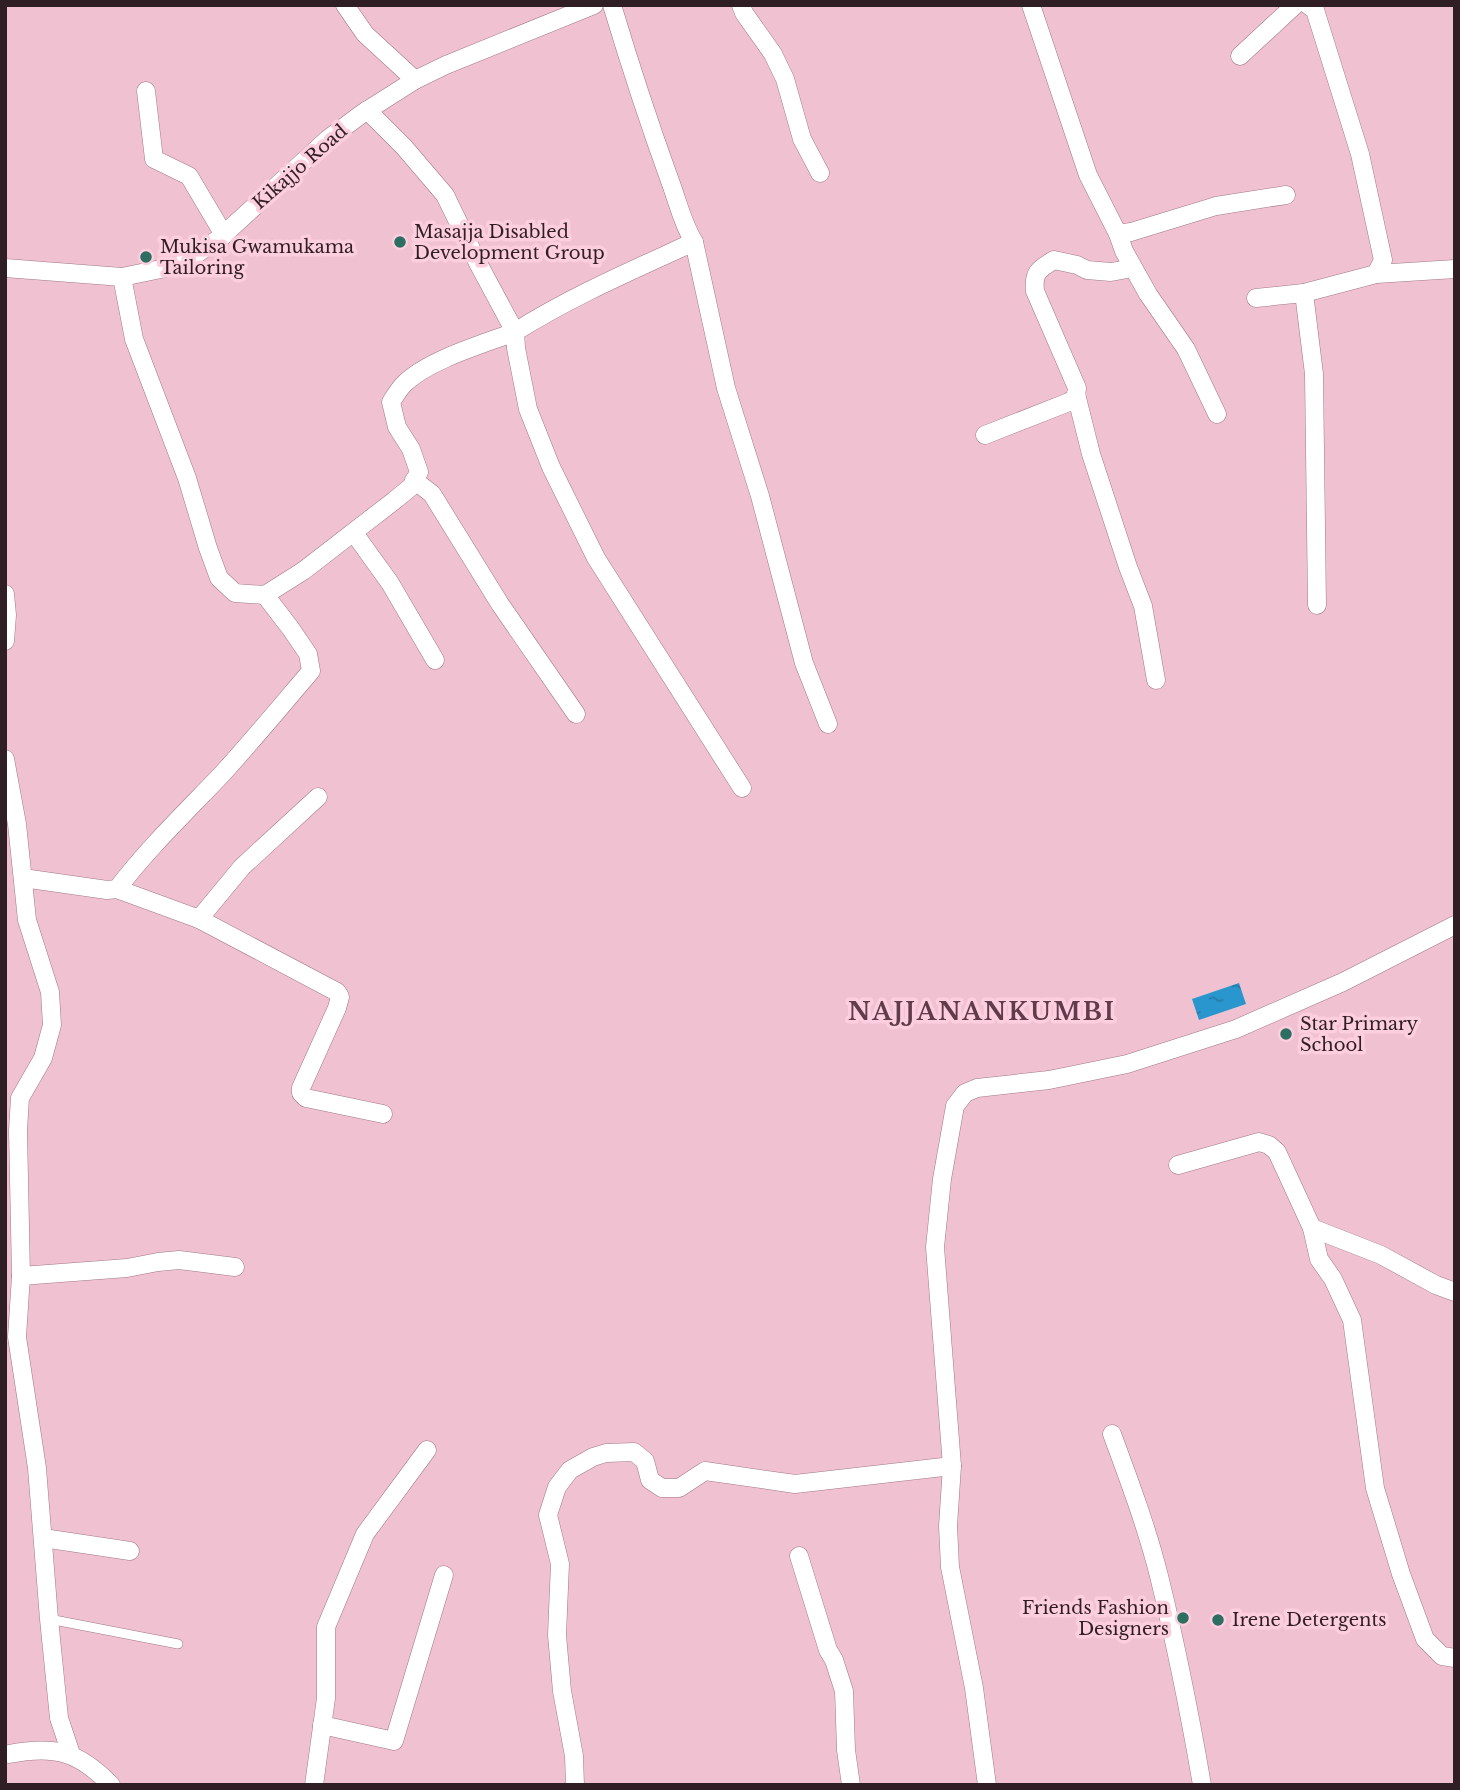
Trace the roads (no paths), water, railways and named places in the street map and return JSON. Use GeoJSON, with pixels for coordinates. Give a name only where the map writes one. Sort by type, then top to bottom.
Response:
{"type":"FeatureCollection","features":[{"type":"Feature","properties":{"kind":"street"},"geometry":{"type":"LineString","coordinates":[[345,5],[365,34],[415,80]]}},
{"type":"Feature","properties":{"kind":"street"},"geometry":{"type":"LineString","coordinates":[[612,5],[685,229],[694,242],[726,388],[760,496],[804,663],[828,724]]}},
{"type":"Feature","properties":{"kind":"street"},"geometry":{"type":"LineString","coordinates":[[741,5],[773,54],[785,79],[802,139],[820,173]]}},
{"type":"Feature","properties":{"kind":"street"},"geometry":{"type":"LineString","coordinates":[[1031,5],[1088,175],[1133,268],[1186,349],[1217,414]]}},
{"type":"Feature","properties":{"kind":"street"},"geometry":{"type":"LineString","coordinates":[[1240,56],[1295,5]]}},
{"type":"Feature","properties":{"kind":"street"},"geometry":{"type":"LineString","coordinates":[[1308,5],[1315,10],[1360,154],[1382,261],[1376,274]]}},
{"type":"Feature","properties":{"kind":"street","name":"Kikajjo Road"},"geometry":{"type":"LineString","coordinates":[[5,268],[122,277],[180,265],[224,235],[328,139],[367,110],[415,80],[552,13],[590,6]]}},
{"type":"Feature","properties":{"kind":"street"},"geometry":{"type":"LineString","coordinates":[[146,91],[154,159],[189,176],[224,235]]}},
{"type":"Feature","properties":{"kind":"street"},"geometry":{"type":"LineString","coordinates":[[367,110],[404,147],[445,195],[515,332],[528,409],[551,467],[596,558],[742,788]]}},
{"type":"Feature","properties":{"kind":"street"},"geometry":{"type":"LineString","coordinates":[[1118,234],[1216,206],[1286,195]]}},
{"type":"Feature","properties":{"kind":"street"},"geometry":{"type":"LineString","coordinates":[[122,277],[134,339],[187,478],[219,578],[235,593],[265,595],[303,571],[412,486],[419,472],[411,449],[397,427],[391,402],[415,374],[459,352],[515,332],[570,300],[694,242]]}},
{"type":"Feature","properties":{"kind":"street"},"geometry":{"type":"LineString","coordinates":[[985,435],[1076,397],[1077,388],[1035,290],[1034,279],[1040,268],[1054,260],[1087,270],[1111,272],[1133,268]]}},
{"type":"Feature","properties":{"kind":"street"},"geometry":{"type":"LineString","coordinates":[[1256,298],[1304,293],[1376,274],[1455,269]]}},
{"type":"Feature","properties":{"kind":"street"},"geometry":{"type":"LineString","coordinates":[[1304,293],[1314,374],[1317,605]]}},
{"type":"Feature","properties":{"kind":"street"},"geometry":{"type":"LineString","coordinates":[[1076,394],[1091,454],[1143,606],[1156,680]]}},
{"type":"Feature","properties":{"kind":"street"},"geometry":{"type":"LineString","coordinates":[[414,480],[432,494],[500,604],[576,713]]}},
{"type":"Feature","properties":{"kind":"street"},"geometry":{"type":"LineString","coordinates":[[354,533],[390,583],[435,660]]}},
{"type":"Feature","properties":{"kind":"street"},"geometry":{"type":"LineString","coordinates":[[5,594],[5,641]]}},
{"type":"Feature","properties":{"kind":"street"},"geometry":{"type":"LineString","coordinates":[[117,888],[311,671],[308,654],[265,595]]}},
{"type":"Feature","properties":{"kind":"street"},"geometry":{"type":"LineString","coordinates":[[5,759],[17,824],[13,850],[23,878],[27,920],[50,992],[52,1025],[43,1058],[13,1094],[18,1130],[12,1176],[20,1276],[17,1338],[37,1468],[59,1718],[71,1754]]}},
{"type":"Feature","properties":{"kind":"street"},"geometry":{"type":"LineString","coordinates":[[199,919],[242,867],[318,797]]}},
{"type":"Feature","properties":{"kind":"street"},"geometry":{"type":"LineString","coordinates":[[23,878],[107,890],[117,888],[199,919],[337,992],[341,997],[301,1093],[306,1098],[383,1114]]}},
{"type":"Feature","properties":{"kind":"street"},"geometry":{"type":"LineString","coordinates":[[987,1785],[974,1688],[950,1567],[948,1526],[952,1466],[936,1247],[942,1179],[955,1106],[965,1093],[977,1088],[1049,1080],[1127,1064],[1236,1029],[1343,982],[1455,925]]}},
{"type":"Feature","properties":{"kind":"street"},"geometry":{"type":"LineString","coordinates":[[1178,1165],[1259,1142],[1265,1142],[1277,1152],[1312,1228],[1319,1259],[1333,1279],[1352,1320],[1375,1488],[1401,1574],[1425,1639],[1442,1656],[1455,1658]]}},
{"type":"Feature","properties":{"kind":"street"},"geometry":{"type":"LineString","coordinates":[[1312,1228],[1381,1255],[1436,1285],[1455,1292]]}},
{"type":"Feature","properties":{"kind":"street"},"geometry":{"type":"LineString","coordinates":[[20,1276],[127,1268],[179,1260],[235,1267]]}},
{"type":"Feature","properties":{"kind":"street"},"geometry":{"type":"LineString","coordinates":[[1112,1434],[1130,1481],[1159,1575],[1202,1785]]}},
{"type":"Feature","properties":{"kind":"street"},"geometry":{"type":"LineString","coordinates":[[314,1785],[326,1698],[326,1627],[365,1534],[427,1450]]}},
{"type":"Feature","properties":{"kind":"street"},"geometry":{"type":"LineString","coordinates":[[575,1785],[574,1756],[562,1691],[557,1635],[561,1564],[548,1515],[557,1487],[570,1470],[606,1453],[634,1452],[645,1461],[650,1480],[662,1488],[679,1489],[705,1471],[795,1484],[952,1466]]}},
{"type":"Feature","properties":{"kind":"street"},"geometry":{"type":"LineString","coordinates":[[43,1538],[130,1551]]}},
{"type":"Feature","properties":{"kind":"street"},"geometry":{"type":"LineString","coordinates":[[799,1556],[828,1650],[844,1691],[846,1750],[851,1785]]}},
{"type":"Feature","properties":{"kind":"street"},"geometry":{"type":"LineString","coordinates":[[322,1724],[394,1741],[444,1575]]}},
{"type":"Feature","properties":{"kind":"street"},"geometry":{"type":"LineString","coordinates":[[9,1754],[49,1749],[71,1754],[111,1785]]}},
{"type":"Feature","properties":{"kind":"lane"},"geometry":{"type":"LineString","coordinates":[[49,1619],[178,1644]]}},
{"type":"Feature","properties":{"kind":"water"},"geometry":{"type":"Polygon","coordinates":[[[1239,983],[1246,1004],[1199,1020],[1192,999],[1239,983]]]}},
{"type":"Feature","properties":{"kind":"place","name":"Masajja Disabled Development Group"},"geometry":{"type":"Point","coordinates":[400,242]}},
{"type":"Feature","properties":{"kind":"place","name":"Mukisa Gwamukama Tailoring"},"geometry":{"type":"Point","coordinates":[146,257]}},
{"type":"Feature","properties":{"kind":"place","name":"Star Primary School"},"geometry":{"type":"Point","coordinates":[1286,1034]}},
{"type":"Feature","properties":{"kind":"place","name":"Friends Fashion Designers"},"geometry":{"type":"Point","coordinates":[1183,1618]}},
{"type":"Feature","properties":{"kind":"place","name":"Irene Detergents"},"geometry":{"type":"Point","coordinates":[1218,1620]}},
{"type":"Feature","properties":{"kind":"district","name":"NAJJANANKUMBI"},"geometry":{"type":"Point","coordinates":[982,1012]}}]}
